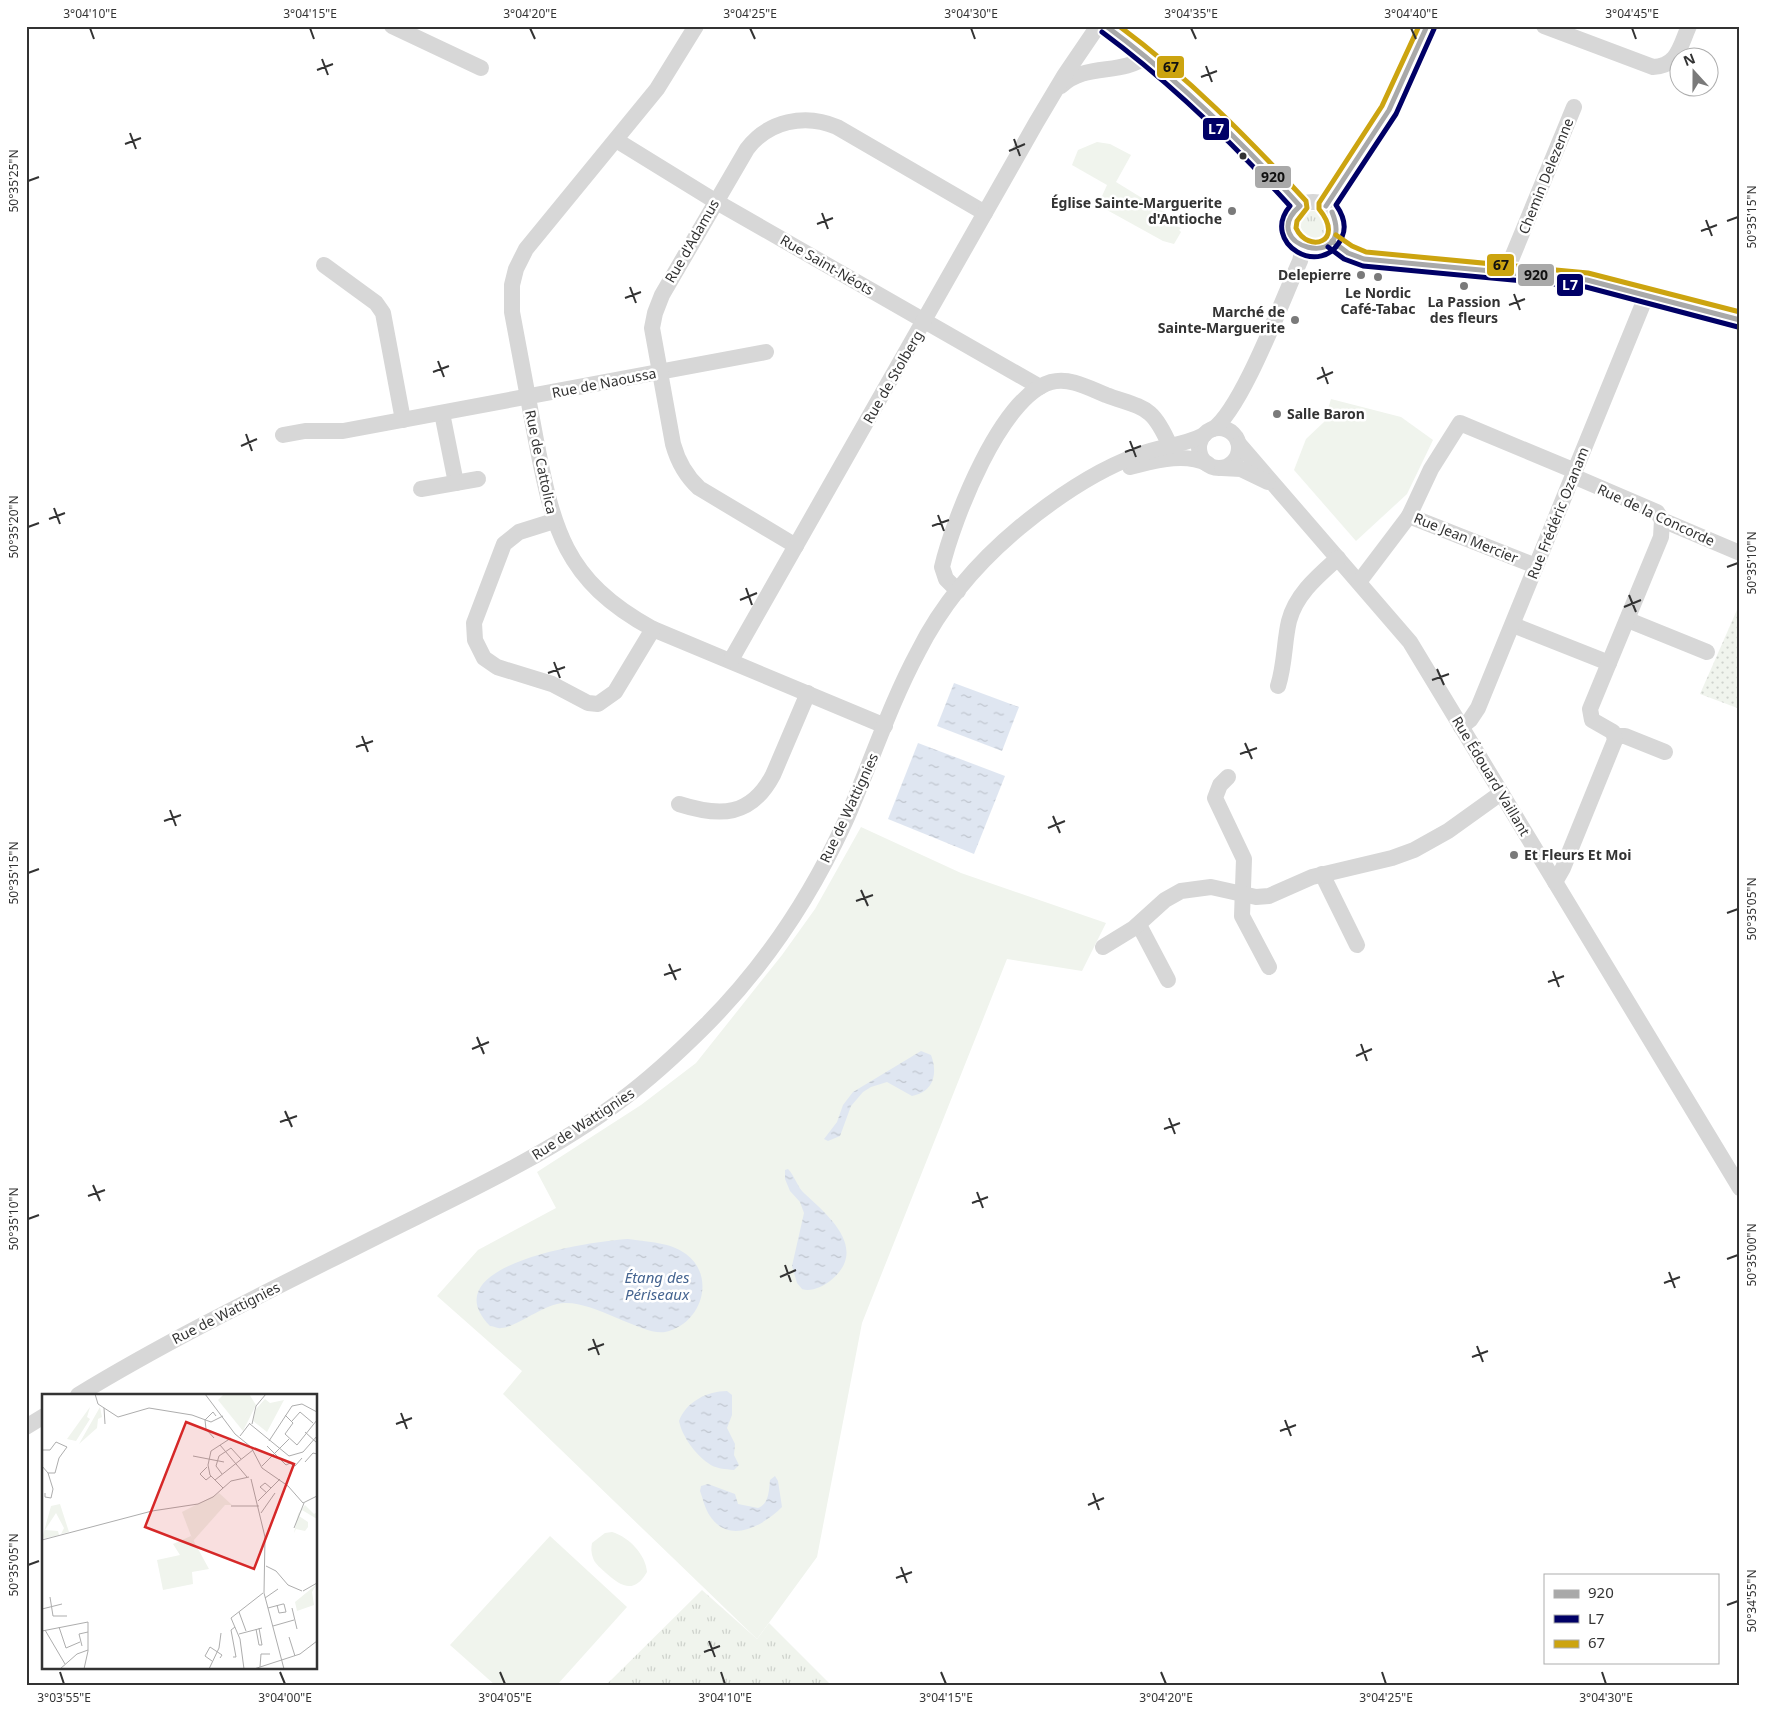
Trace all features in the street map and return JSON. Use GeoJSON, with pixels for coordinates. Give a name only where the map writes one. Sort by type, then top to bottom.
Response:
{"type":"FeatureCollection","features":[{"type":"Feature","properties":{"kind":"street"},"geometry":{"type":"LineString","coordinates":[[392,26],[482,68]]}},
{"type":"Feature","properties":{"kind":"street","name":"Rue de Cattolica"},"geometry":{"type":"LineString","coordinates":[[696,26],[661,84],[533,239],[516,269],[511,293],[512,312],[554,521],[568,552],[591,584],[626,613],[653,629],[885,726]]}},
{"type":"Feature","properties":{"kind":"street","name":"Rue de Stolberg"},"geometry":{"type":"LineString","coordinates":[[731,660],[1054,93],[1098,26]]}},
{"type":"Feature","properties":{"kind":"street"},"geometry":{"type":"LineString","coordinates":[[1106,26],[1146,56],[1214,117],[1300,206]]}},
{"type":"Feature","properties":{"kind":"street"},"geometry":{"type":"LineString","coordinates":[[1326,206],[1389,110],[1427,26]]}},
{"type":"Feature","properties":{"kind":"street"},"geometry":{"type":"LineString","coordinates":[[1544,26],[1653,67],[1665,66],[1677,56],[1689,26]]}},
{"type":"Feature","properties":{"kind":"street","name":"Rue de Stolberg"},"geometry":{"type":"LineString","coordinates":[[1054,93],[1076,74],[1134,63],[1146,56]]}},
{"type":"Feature","properties":{"kind":"street","name":"Chemin Delezenne"},"geometry":{"type":"LineString","coordinates":[[1506,272],[1574,107]]}},
{"type":"Feature","properties":{"kind":"street","name":"Rue d'Adamus"},"geometry":{"type":"LineString","coordinates":[[796,546],[706,494],[687,476],[672,444],[652,328],[657,304],[715,201],[747,149],[759,135],[776,125],[804,120],[823,122],[837,127],[985,214]]}},
{"type":"Feature","properties":{"kind":"street","name":"Rue Saint-Néots"},"geometry":{"type":"LineString","coordinates":[[616,140],[715,201],[1040,388]]}},
{"type":"Feature","properties":{"kind":"street"},"geometry":{"type":"LineString","coordinates":[[1311,202],[1326,206],[1332,211],[1337,222],[1336,234],[1332,241],[1319,249],[1303,248],[1294,241],[1290,230],[1290,219],[1300,206],[1311,202]]}},
{"type":"Feature","properties":{"kind":"street"},"geometry":{"type":"LineString","coordinates":[[1332,241],[1348,253],[1364,258],[1587,280],[1740,320]]}},
{"type":"Feature","properties":{"kind":"street"},"geometry":{"type":"LineString","coordinates":[[1240,396],[1234,421],[1239,451],[1234,461],[1215,466],[1201,456],[1199,449],[1209,432],[1224,420],[1240,396],[1300,261],[1303,248]]}},
{"type":"Feature","properties":{"kind":"street"},"geometry":{"type":"LineString","coordinates":[[324,265],[376,303],[383,313],[403,420]]}},
{"type":"Feature","properties":{"kind":"street","name":"Rue Frédéric Ozanam"},"geometry":{"type":"LineString","coordinates":[[1461,728],[1470,720],[1478,708],[1646,294]]}},
{"type":"Feature","properties":{"kind":"street","name":"Rue de Naoussa"},"geometry":{"type":"LineString","coordinates":[[283,435],[310,430],[335,432],[766,352]]}},
{"type":"Feature","properties":{"kind":"street"},"geometry":{"type":"LineString","coordinates":[[958,591],[946,579],[942,567],[979,466],[1006,421],[1040,388],[1050,383],[1070,382],[1147,410],[1160,423],[1170,446]]}},
{"type":"Feature","properties":{"kind":"street"},"geometry":{"type":"LineString","coordinates":[[442,413],[456,483]]}},
{"type":"Feature","properties":{"kind":"street","name":"Rue de la Concorde"},"geometry":{"type":"LineString","coordinates":[[1460,423],[1657,512],[1662,520],[1740,553]]}},
{"type":"Feature","properties":{"kind":"street","name":"Rue Jean Mercier"},"geometry":{"type":"LineString","coordinates":[[1460,423],[1431,469],[1408,516],[1536,566]]}},
{"type":"Feature","properties":{"kind":"street"},"geometry":{"type":"LineString","coordinates":[[1209,432],[1227,430],[1237,441]]}},
{"type":"Feature","properties":{"kind":"street","name":"Rue de Wattignies"},"geometry":{"type":"LineString","coordinates":[[80,1394],[174,1340],[527,1160],[597,1118],[647,1080],[692,1039],[730,999],[765,956],[792,918],[833,845],[918,651],[935,622],[958,591],[988,557],[1018,529],[1043,510],[1131,457],[1190,442],[1209,432]]}},
{"type":"Feature","properties":{"kind":"street","name":"Rue Édouard Vaillant"},"geometry":{"type":"LineString","coordinates":[[1237,441],[1410,642],[1740,1188]]}},
{"type":"Feature","properties":{"kind":"street","name":"Rue de Wattignies"},"geometry":{"type":"LineString","coordinates":[[1086,483],[1129,467],[1161,460],[1192,458],[1215,466]]}},
{"type":"Feature","properties":{"kind":"street","name":"Rue Édouard Vaillant"},"geometry":{"type":"LineString","coordinates":[[1215,466],[1245,470],[1276,488]]}},
{"type":"Feature","properties":{"kind":"street"},"geometry":{"type":"LineString","coordinates":[[421,489],[478,479]]}},
{"type":"Feature","properties":{"kind":"street"},"geometry":{"type":"LineString","coordinates":[[1359,582],[1408,516]]}},
{"type":"Feature","properties":{"kind":"street"},"geometry":{"type":"LineString","coordinates":[[1615,736],[1610,729],[1592,720],[1590,710],[1660,537],[1662,520]]}},
{"type":"Feature","properties":{"kind":"street"},"geometry":{"type":"LineString","coordinates":[[554,521],[514,535],[502,549],[474,622],[475,640],[484,658],[497,667],[552,684],[588,703],[598,704],[615,692],[653,629]]}},
{"type":"Feature","properties":{"kind":"street"},"geometry":{"type":"LineString","coordinates":[[1278,686],[1284,666],[1291,614],[1309,586],[1338,558]]}},
{"type":"Feature","properties":{"kind":"street"},"geometry":{"type":"LineString","coordinates":[[1628,620],[1707,652]]}},
{"type":"Feature","properties":{"kind":"street"},"geometry":{"type":"LineString","coordinates":[[1513,625],[1609,663]]}},
{"type":"Feature","properties":{"kind":"street"},"geometry":{"type":"LineString","coordinates":[[679,804],[694,809],[721,812],[747,806],[755,801],[766,788],[773,775],[808,693]]}},
{"type":"Feature","properties":{"kind":"street"},"geometry":{"type":"LineString","coordinates":[[1615,736],[1625,736],[1665,752]]}},
{"type":"Feature","properties":{"kind":"street"},"geometry":{"type":"LineString","coordinates":[[1555,882],[1563,868],[1615,736]]}},
{"type":"Feature","properties":{"kind":"street"},"geometry":{"type":"LineString","coordinates":[[1228,777],[1220,785],[1215,798],[1243,854],[1245,871],[1242,916],[1269,968]]}},
{"type":"Feature","properties":{"kind":"street"},"geometry":{"type":"LineString","coordinates":[[1104,947],[1139,924],[1172,895],[1191,888],[1216,887],[1256,897],[1270,896],[1322,874],[1392,858],[1414,850],[1448,831],[1501,793]]}},
{"type":"Feature","properties":{"kind":"street"},"geometry":{"type":"LineString","coordinates":[[1322,874],[1357,944]]}},
{"type":"Feature","properties":{"kind":"street"},"geometry":{"type":"LineString","coordinates":[[1139,924],[1168,980]]}},
{"type":"Feature","properties":{"kind":"street"},"geometry":{"type":"LineString","coordinates":[[26,1427],[42,1417]]}},
{"type":"Feature","properties":{"kind":"green space"},"geometry":{"type":"Polygon","coordinates":[[[1097,142],[1110,144],[1131,155],[1116,182],[1176,219],[1173,224],[1181,228],[1179,230],[1181,232],[1174,244],[1163,241],[1098,205],[1107,185],[1072,165],[1078,150],[1097,142]]]}},
{"type":"Feature","properties":{"kind":"green space"},"geometry":{"type":"Polygon","coordinates":[[[1313,211],[1319,212],[1324,216],[1328,221],[1328,233],[1324,238],[1319,242],[1313,243],[1307,242],[1302,238],[1298,233],[1297,227],[1298,221],[1302,216],[1307,212],[1313,211]]]}},
{"type":"Feature","properties":{"kind":"green space"},"geometry":{"type":"Polygon","coordinates":[[[1331,399],[1401,417],[1433,440],[1407,494],[1356,541],[1294,470],[1306,439],[1324,422],[1331,399]]]}},
{"type":"Feature","properties":{"kind":"green space"},"geometry":{"type":"Polygon","coordinates":[[[1740,603],[1740,709],[1700,694],[1740,603]]]}},
{"type":"Feature","properties":{"kind":"green space"},"geometry":{"type":"Polygon","coordinates":[[[861,827],[961,873],[1106,923],[1082,971],[1007,959],[862,1323],[817,1557],[757,1639],[503,1394],[522,1371],[437,1296],[478,1250],[556,1208],[537,1172],[641,1105],[696,1063],[782,955],[815,909],[861,827]]]}},
{"type":"Feature","properties":{"kind":"green space"},"geometry":{"type":"Polygon","coordinates":[[[612,1532],[630,1542],[644,1559],[647,1572],[633,1586],[617,1582],[598,1566],[593,1558],[592,1543],[605,1533],[612,1532]]]}},
{"type":"Feature","properties":{"kind":"green space"},"geometry":{"type":"Polygon","coordinates":[[[550,1536],[627,1607],[557,1685],[495,1685],[450,1645],[550,1536]]]}},
{"type":"Feature","properties":{"kind":"green space"},"geometry":{"type":"Polygon","coordinates":[[[702,1590],[757,1639],[769,1623],[831,1685],[606,1685],[702,1590]]]}},
{"type":"Feature","properties":{"kind":"water"},"geometry":{"type":"Polygon","coordinates":[[[954,683],[1019,707],[1002,751],[937,726],[954,683]]]}},
{"type":"Feature","properties":{"kind":"water"},"geometry":{"type":"Polygon","coordinates":[[[918,743],[1005,776],[974,854],[888,819],[918,743]]]}},
{"type":"Feature","properties":{"kind":"water"},"geometry":{"type":"Polygon","coordinates":[[[921,1051],[931,1055],[933,1062],[934,1075],[930,1086],[919,1094],[912,1096],[887,1082],[871,1087],[863,1092],[851,1106],[840,1136],[828,1141],[824,1139],[837,1122],[843,1105],[853,1092],[921,1051]]]}},
{"type":"Feature","properties":{"kind":"water"},"geometry":{"type":"Polygon","coordinates":[[[788,1169],[802,1191],[834,1223],[842,1234],[846,1246],[846,1258],[841,1269],[830,1281],[813,1289],[802,1289],[797,1283],[792,1266],[804,1213],[800,1202],[790,1191],[785,1179],[785,1170],[788,1169]]]}},
{"type":"Feature","properties":{"kind":"water","name":"Étang des Périseaux"},"geometry":{"type":"Polygon","coordinates":[[[628,1239],[673,1247],[686,1254],[695,1264],[701,1275],[701,1299],[696,1310],[678,1328],[665,1332],[656,1332],[589,1307],[564,1303],[548,1307],[508,1327],[498,1328],[490,1326],[477,1305],[481,1287],[498,1272],[523,1260],[583,1245],[628,1239]]]}},
{"type":"Feature","properties":{"kind":"water"},"geometry":{"type":"Polygon","coordinates":[[[727,1391],[732,1395],[732,1415],[727,1428],[735,1444],[734,1455],[739,1465],[734,1470],[711,1465],[703,1459],[686,1439],[679,1421],[687,1408],[698,1399],[712,1393],[727,1391]]]}},
{"type":"Feature","properties":{"kind":"water"},"geometry":{"type":"Polygon","coordinates":[[[775,1476],[778,1481],[782,1507],[756,1526],[746,1530],[727,1530],[718,1525],[705,1507],[700,1491],[701,1486],[708,1484],[735,1494],[738,1504],[758,1508],[766,1500],[770,1480],[775,1476]]]}},
{"type":"Feature","properties":{"kind":"transit line","name":"920"},"geometry":{"type":"LineString","coordinates":[[1106,26],[1133,46],[1208,111],[1300,206],[1289,220],[1289,233],[1297,242],[1308,247],[1321,248],[1331,243],[1336,231],[1332,212]]}},
{"type":"Feature","properties":{"kind":"transit line","name":"67"},"geometry":{"type":"LineString","coordinates":[[1119,26],[1169,66],[1217,109],[1306,201],[1307,208],[1297,221],[1296,228],[1308,241],[1316,242],[1322,241],[1327,236],[1328,230],[1326,220],[1319,209],[1319,203],[1382,106],[1419,26]]}},
{"type":"Feature","properties":{"kind":"transit line","name":"920"},"geometry":{"type":"LineString","coordinates":[[1326,206],[1389,110],[1427,26]]}},
{"type":"Feature","properties":{"kind":"transit line","name":"L7"},"geometry":{"type":"LineString","coordinates":[[1102,32],[1128,51],[1200,114],[1290,206],[1283,220],[1282,233],[1288,244],[1297,252],[1309,256],[1322,256],[1333,250],[1342,237],[1344,221],[1336,205],[1396,114],[1434,29]]}},
{"type":"Feature","properties":{"kind":"transit line","name":"67"},"geometry":{"type":"LineString","coordinates":[[1336,235],[1352,246],[1366,252],[1588,273],[1740,312]]}},
{"type":"Feature","properties":{"kind":"transit line","name":"920"},"geometry":{"type":"LineString","coordinates":[[1332,241],[1348,253],[1364,259],[1587,280],[1740,320]]}},
{"type":"Feature","properties":{"kind":"transit line","name":"L7"},"geometry":{"type":"LineString","coordinates":[[1328,247],[1344,259],[1363,266],[1586,287],[1738,327]]}},
{"type":"Feature","properties":{"kind":"place","name":"Église Sainte-Marguerite d'Antioche"},"geometry":{"type":"Point","coordinates":[1232,211]}},
{"type":"Feature","properties":{"kind":"place","name":"Delepierre"},"geometry":{"type":"Point","coordinates":[1361,275]}},
{"type":"Feature","properties":{"kind":"place","name":"Le Nordic Café-Tabac"},"geometry":{"type":"Point","coordinates":[1378,277]}},
{"type":"Feature","properties":{"kind":"place","name":"La Passion des fleurs"},"geometry":{"type":"Point","coordinates":[1464,286]}},
{"type":"Feature","properties":{"kind":"place","name":"Marché de Sainte-Marguerite"},"geometry":{"type":"Point","coordinates":[1295,320]}},
{"type":"Feature","properties":{"kind":"place","name":"Salle Baron"},"geometry":{"type":"Point","coordinates":[1277,414]}},
{"type":"Feature","properties":{"kind":"place","name":"Et Fleurs Et Moi"},"geometry":{"type":"Point","coordinates":[1514,855]}}]}
